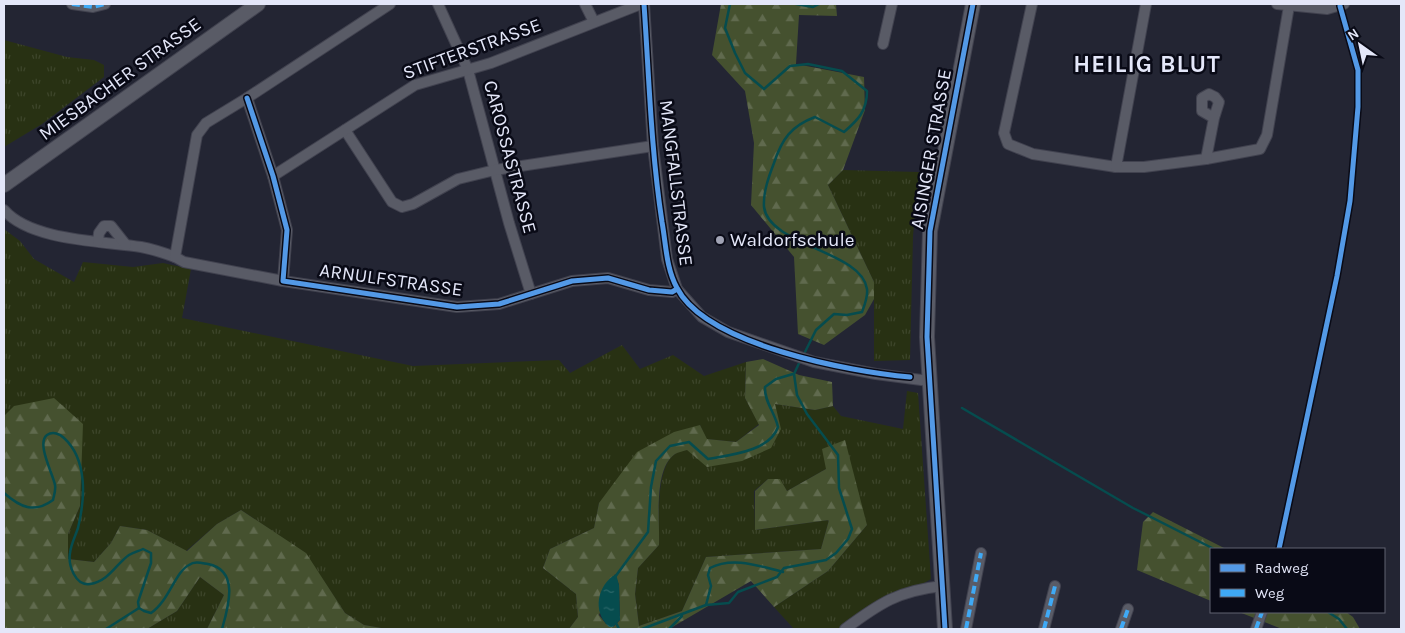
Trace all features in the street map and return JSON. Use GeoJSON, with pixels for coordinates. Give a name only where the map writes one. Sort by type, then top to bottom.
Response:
{"type":"FeatureCollection","features":[{"type":"Feature","properties":{"kind":"main road","name":"MIESBACHER STRASSE"},"geometry":{"type":"LineString","coordinates":[[4,185],[258,4]]}},
{"type":"Feature","properties":{"kind":"main road","name":"AISINGER STRASSE"},"geometry":{"type":"LineString","coordinates":[[945,629],[927,337],[930,231],[973,4]]}},
{"type":"Feature","properties":{"kind":"street"},"geometry":{"type":"LineString","coordinates":[[72,4],[93,7],[105,4]]}},
{"type":"Feature","properties":{"kind":"street"},"geometry":{"type":"LineString","coordinates":[[175,257],[200,128],[390,4]]}},
{"type":"Feature","properties":{"kind":"street","name":"CAROSSASTRASSE"},"geometry":{"type":"LineString","coordinates":[[438,4],[468,70],[531,294]]}},
{"type":"Feature","properties":{"kind":"street"},"geometry":{"type":"LineString","coordinates":[[585,4],[594,22]]}},
{"type":"Feature","properties":{"kind":"street","name":"STIFTERSTRASSE"},"geometry":{"type":"LineString","coordinates":[[273,176],[415,85],[491,64],[643,4]]}},
{"type":"Feature","properties":{"kind":"street","name":"MANGFALLSTRASSE"},"geometry":{"type":"LineString","coordinates":[[643,4],[653,146],[667,259],[677,289],[702,317],[728,332],[786,353],[814,362],[876,374],[929,380]]}},
{"type":"Feature","properties":{"kind":"street"},"geometry":{"type":"LineString","coordinates":[[884,44],[892,4]]}},
{"type":"Feature","properties":{"kind":"street"},"geometry":{"type":"LineString","coordinates":[[1032,4],[1004,134],[1008,144],[1033,154],[1116,167],[1206,159],[1252,152],[1264,145],[1289,6]]}},
{"type":"Feature","properties":{"kind":"street"},"geometry":{"type":"LineString","coordinates":[[1116,167],[1146,4]]}},
{"type":"Feature","properties":{"kind":"street"},"geometry":{"type":"LineString","coordinates":[[1277,4],[1327,9],[1344,4]]}},
{"type":"Feature","properties":{"kind":"street"},"geometry":{"type":"LineString","coordinates":[[247,98],[273,176],[287,230],[283,280]]}},
{"type":"Feature","properties":{"kind":"street"},"geometry":{"type":"LineString","coordinates":[[1206,159],[1214,118]]}},
{"type":"Feature","properties":{"kind":"street"},"geometry":{"type":"LineString","coordinates":[[345,130],[392,202],[402,207],[413,204],[458,179],[496,170],[653,146]]}},
{"type":"Feature","properties":{"kind":"street","name":"ARNULFSTRASSE"},"geometry":{"type":"LineString","coordinates":[[4,211],[18,223],[57,235],[144,247],[175,257],[184,262],[283,280],[456,307],[499,304],[572,281],[608,278],[649,290],[672,292],[677,289]]}},
{"type":"Feature","properties":{"kind":"street"},"geometry":{"type":"LineString","coordinates":[[98,241],[99,233],[104,226],[111,226],[126,245]]}},
{"type":"Feature","properties":{"kind":"street"},"geometry":{"type":"LineString","coordinates":[[966,629],[981,553]]}},
{"type":"Feature","properties":{"kind":"street"},"geometry":{"type":"LineString","coordinates":[[846,629],[890,598],[912,589],[942,586]]}},
{"type":"Feature","properties":{"kind":"street"},"geometry":{"type":"LineString","coordinates":[[1044,629],[1055,586]]}},
{"type":"Feature","properties":{"kind":"street"},"geometry":{"type":"LineString","coordinates":[[1122,629],[1128,609]]}},
{"type":"Feature","properties":{"kind":"street"},"geometry":{"type":"LineString","coordinates":[[1256,629],[1262,613]]}},
{"type":"Feature","properties":{"kind":"green space"},"geometry":{"type":"Polygon","coordinates":[[[721,4],[836,4],[837,16],[799,15],[796,64],[864,77],[865,110],[843,170],[828,185],[874,282],[874,299],[865,315],[824,345],[798,334],[794,257],[751,205],[754,143],[745,91],[712,55],[721,4]]]}},
{"type":"Feature","properties":{"kind":"green space"},"geometry":{"type":"Polygon","coordinates":[[[4,40],[67,57],[94,60],[104,65],[104,77],[42,124],[4,147],[4,40]]]}},
{"type":"Feature","properties":{"kind":"green space"},"geometry":{"type":"Polygon","coordinates":[[[843,170],[919,172],[913,236],[910,360],[874,361],[874,282],[828,185],[843,170]]]}},
{"type":"Feature","properties":{"kind":"green space"},"geometry":{"type":"Polygon","coordinates":[[[4,229],[20,241],[34,259],[74,282],[83,262],[133,267],[163,263],[191,269],[182,318],[413,366],[559,360],[570,373],[622,345],[640,369],[673,355],[704,376],[746,362],[745,398],[759,424],[736,442],[706,439],[700,425],[599,503],[594,528],[550,549],[543,568],[576,594],[578,617],[569,629],[387,629],[364,625],[345,613],[305,553],[241,510],[217,524],[186,551],[147,530],[120,526],[111,543],[94,562],[68,559],[68,534],[80,506],[80,467],[15,406],[4,416],[4,229]]]}},
{"type":"Feature","properties":{"kind":"green space"},"geometry":{"type":"Polygon","coordinates":[[[763,359],[799,375],[832,382],[833,406],[815,410],[775,404],[781,429],[771,448],[742,461],[707,467],[687,450],[675,454],[668,461],[663,471],[659,497],[659,545],[638,568],[635,594],[639,626],[682,611],[706,557],[821,549],[829,520],[755,530],[755,491],[768,479],[780,479],[787,491],[826,469],[822,449],[845,440],[867,525],[828,571],[774,607],[751,581],[669,629],[569,629],[578,617],[576,594],[543,568],[550,549],[594,528],[599,503],[637,452],[674,432],[700,425],[707,439],[736,442],[759,425],[745,398],[746,362],[763,359]],[[615,574],[599,615],[606,624],[613,627],[620,620],[619,585],[615,574]]]}},
{"type":"Feature","properties":{"kind":"green space"},"geometry":{"type":"Polygon","coordinates":[[[907,391],[918,393],[931,579],[881,608],[854,629],[794,629],[774,607],[828,571],[867,525],[826,469],[787,491],[779,479],[768,479],[754,491],[755,530],[829,520],[821,549],[706,557],[682,611],[639,626],[635,594],[638,568],[659,545],[660,488],[668,461],[676,453],[688,450],[742,461],[775,404],[815,410],[833,406],[841,416],[903,429],[907,391]]]}},
{"type":"Feature","properties":{"kind":"green space"},"geometry":{"type":"Polygon","coordinates":[[[54,398],[83,424],[80,506],[68,534],[68,559],[94,562],[111,543],[120,526],[147,530],[187,551],[217,524],[241,510],[306,553],[345,613],[364,625],[387,629],[207,629],[224,595],[200,577],[177,611],[147,629],[4,629],[4,416],[14,406],[54,398]]]}},
{"type":"Feature","properties":{"kind":"green space"},"geometry":{"type":"Polygon","coordinates":[[[1153,512],[1224,548],[1210,548],[1210,601],[1137,570],[1143,522],[1153,512]]]}},
{"type":"Feature","properties":{"kind":"green space"},"geometry":{"type":"Polygon","coordinates":[[[200,577],[224,595],[207,629],[147,629],[177,611],[200,577]]]}},
{"type":"Feature","properties":{"kind":"green space"},"geometry":{"type":"Polygon","coordinates":[[[1242,613],[1347,613],[1353,617],[1360,629],[1282,629],[1242,613]]]}},
{"type":"Feature","properties":{"kind":"water"},"geometry":{"type":"Polygon","coordinates":[[[616,574],[619,585],[620,620],[613,627],[609,627],[600,614],[599,599],[604,585],[616,574]]]}},
{"type":"Feature","properties":{"kind":"waterway"},"geometry":{"type":"LineString","coordinates":[[730,4],[725,28],[745,73],[764,89],[790,66],[808,64],[842,71],[867,91],[867,98],[861,115],[844,132],[815,117],[788,134],[780,147],[764,196],[764,207],[770,220],[782,231],[850,266],[861,276],[867,289],[867,298],[862,312],[847,315],[834,314],[816,330],[804,354]]}},
{"type":"Feature","properties":{"kind":"waterway"},"geometry":{"type":"LineString","coordinates":[[796,4],[813,7],[819,4]]}},
{"type":"Feature","properties":{"kind":"waterway"},"geometry":{"type":"LineString","coordinates":[[642,629],[706,605],[729,603],[738,592],[777,577],[784,568],[826,560],[836,553],[848,539],[852,529],[839,488],[838,455],[807,414],[797,395],[794,374],[801,359]]}},
{"type":"Feature","properties":{"kind":"waterway"},"geometry":{"type":"LineString","coordinates":[[615,577],[648,532],[651,487],[656,461],[670,446],[689,442],[708,459],[748,451],[767,442],[774,435],[778,427],[766,397],[765,387],[776,379],[793,374]]}},
{"type":"Feature","properties":{"kind":"waterway"},"geometry":{"type":"LineString","coordinates":[[962,408],[1133,508],[1212,548]]}},
{"type":"Feature","properties":{"kind":"waterway"},"geometry":{"type":"LineString","coordinates":[[4,493],[16,502],[33,508],[40,507],[53,500],[55,485],[43,445],[47,435],[54,433],[61,435],[72,447],[77,457],[83,480],[82,505],[70,558],[71,569],[80,582],[90,584],[102,580],[129,555],[143,549],[151,553],[151,563],[138,602],[139,608],[151,613],[163,601],[184,569],[194,563],[208,564],[218,568],[225,574],[228,582],[229,601],[222,629]]}},
{"type":"Feature","properties":{"kind":"waterway"},"geometry":{"type":"LineString","coordinates":[[706,605],[711,586],[708,575],[710,568],[719,564],[746,563],[783,572]]}},
{"type":"Feature","properties":{"kind":"waterway"},"geometry":{"type":"LineString","coordinates":[[106,629],[139,608]]}},
{"type":"Feature","properties":{"kind":"waterway"},"geometry":{"type":"LineString","coordinates":[[1330,613],[1339,619],[1347,629]]}},
{"type":"Feature","properties":{"kind":"waterway"},"geometry":{"type":"LineString","coordinates":[[669,629],[682,616]]}},
{"type":"Feature","properties":{"kind":"waterway"},"geometry":{"type":"LineString","coordinates":[[615,621],[619,629]]}},
{"type":"Feature","properties":{"kind":"marked path"},"geometry":{"type":"LineString","coordinates":[[72,4],[93,7],[105,4]]}},
{"type":"Feature","properties":{"kind":"marked path"},"geometry":{"type":"LineString","coordinates":[[966,629],[981,553]]}},
{"type":"Feature","properties":{"kind":"marked path"},"geometry":{"type":"LineString","coordinates":[[1044,629],[1055,586]]}},
{"type":"Feature","properties":{"kind":"marked path"},"geometry":{"type":"LineString","coordinates":[[1121,629],[1128,609]]}},
{"type":"Feature","properties":{"kind":"marked path"},"geometry":{"type":"LineString","coordinates":[[1256,629],[1262,613]]}},
{"type":"Feature","properties":{"kind":"cycle path"},"geometry":{"type":"LineString","coordinates":[[644,4],[658,195],[668,264],[677,288],[693,308],[717,325],[748,340],[818,362],[910,377]]}},
{"type":"Feature","properties":{"kind":"cycle path"},"geometry":{"type":"LineString","coordinates":[[945,629],[927,337],[930,231],[973,4]]}},
{"type":"Feature","properties":{"kind":"cycle path"},"geometry":{"type":"LineString","coordinates":[[1279,548],[1337,276],[1350,201],[1358,107],[1358,70],[1340,6]]}},
{"type":"Feature","properties":{"kind":"cycle path"},"geometry":{"type":"LineString","coordinates":[[247,98],[273,176],[287,230],[283,281],[457,307],[499,304],[572,281],[608,278],[649,290],[672,292],[677,289]]}},
{"type":"Feature","properties":{"kind":"place","name":"Waldorfschule"},"geometry":{"type":"Point","coordinates":[720,240]}},
{"type":"Feature","properties":{"kind":"district","name":"HEILIG BLUT"},"geometry":{"type":"Point","coordinates":[1147,64]}}]}
